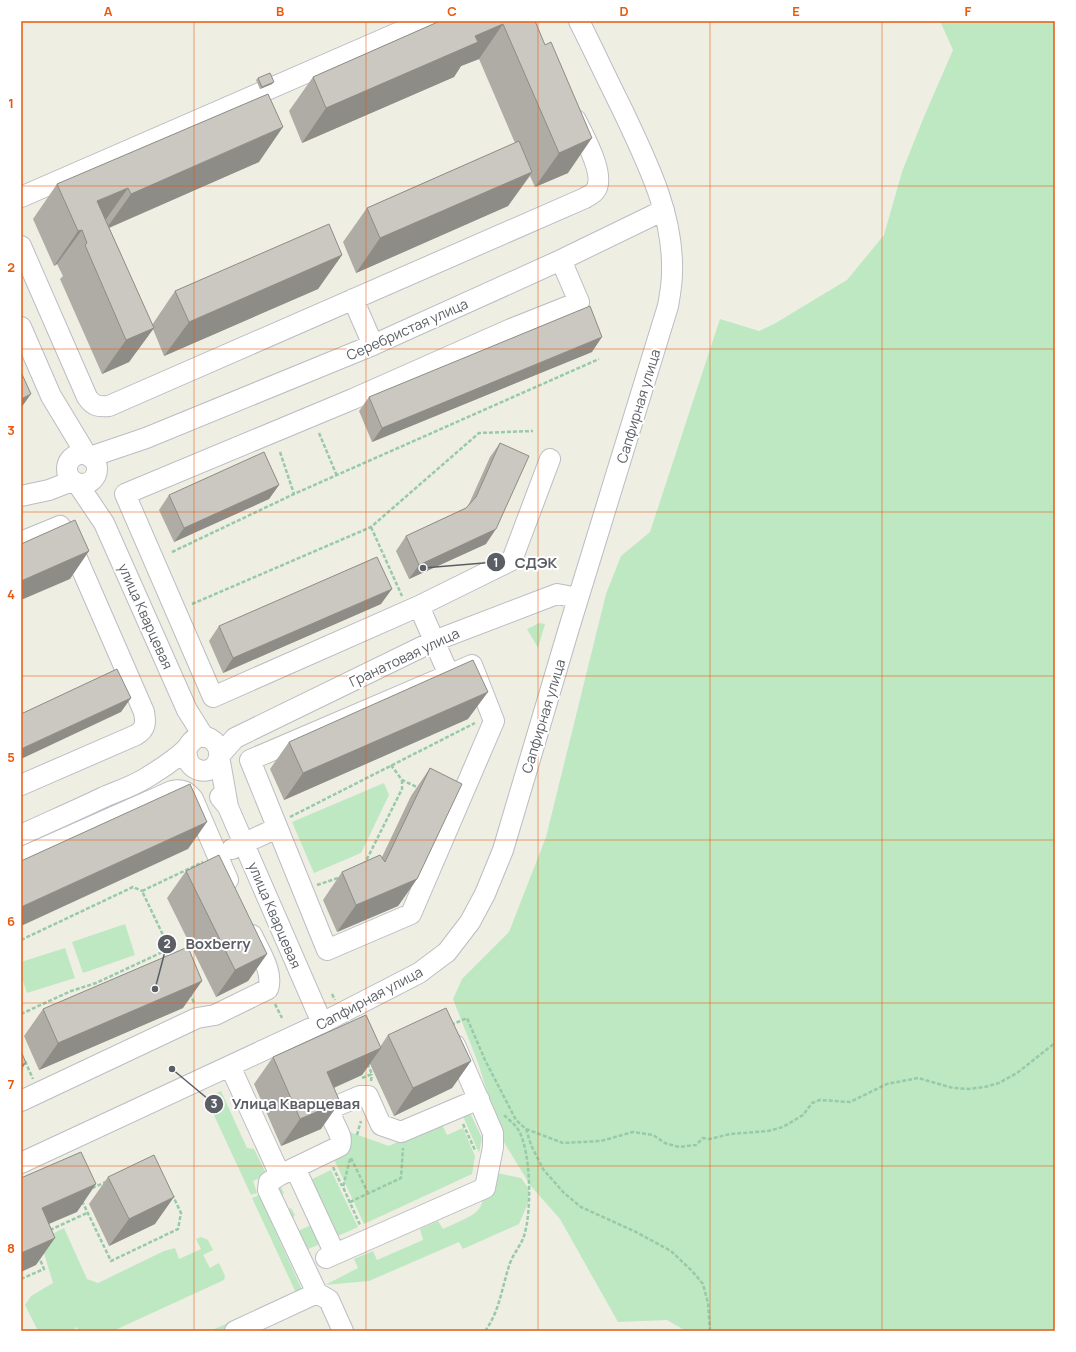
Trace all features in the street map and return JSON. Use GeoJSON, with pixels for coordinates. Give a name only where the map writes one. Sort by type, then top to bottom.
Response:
{"type":"FeatureCollection","features":[{"type":"Feature","properties":{"kind":"street"},"geometry":{"type":"LineString","coordinates":[[21,197],[425,21]]}},
{"type":"Feature","properties":{"kind":"street","name":"Сапфирная улица"},"geometry":{"type":"LineString","coordinates":[[21,1162],[322,1023],[419,973],[447,952],[470,922],[486,894],[503,850],[578,598],[668,306],[672,274],[671,247],[664,210],[646,159],[579,21]]}},
{"type":"Feature","properties":{"kind":"street"},"geometry":{"type":"LineString","coordinates":[[21,246],[87,397],[92,404],[99,407],[109,406],[585,198],[596,190],[599,179],[596,165],[568,100]]}},
{"type":"Feature","properties":{"kind":"street","name":"Серебристая улица"},"geometry":{"type":"LineString","coordinates":[[21,495],[49,490],[82,469],[120,460],[146,438],[373,345],[561,260],[664,210]]}},
{"type":"Feature","properties":{"kind":"street"},"geometry":{"type":"LineString","coordinates":[[550,459],[512,560],[411,602],[213,698],[125,494],[353,399],[511,329],[579,302],[561,260]]}},
{"type":"Feature","properties":{"kind":"street"},"geometry":{"type":"LineString","coordinates":[[353,299],[373,345]]}},
{"type":"Feature","properties":{"kind":"street"},"geometry":{"type":"LineString","coordinates":[[21,327],[82,469]]}},
{"type":"Feature","properties":{"kind":"street","name":"улица Кварцевая"},"geometry":{"type":"LineString","coordinates":[[82,469],[187,710],[197,742]]}},
{"type":"Feature","properties":{"kind":"street"},"geometry":{"type":"LineString","coordinates":[[21,542],[60,526],[66,533],[144,712],[146,724],[142,731],[136,735],[21,785]]}},
{"type":"Feature","properties":{"kind":"street","name":"Гранатовая улица"},"geometry":{"type":"LineString","coordinates":[[197,742],[235,738],[434,641],[557,594],[578,598]]}},
{"type":"Feature","properties":{"kind":"street"},"geometry":{"type":"LineString","coordinates":[[411,602],[434,641],[449,675]]}},
{"type":"Feature","properties":{"kind":"street"},"geometry":{"type":"LineString","coordinates":[[472,665],[494,721],[411,914],[327,950],[250,760],[449,675],[472,665]]}},
{"type":"Feature","properties":{"kind":"street","name":"Гранатовая улица"},"geometry":{"type":"LineString","coordinates":[[219,756],[235,738]]}},
{"type":"Feature","properties":{"kind":"street"},"geometry":{"type":"LineString","coordinates":[[197,742],[187,760],[228,808]]}},
{"type":"Feature","properties":{"kind":"street"},"geometry":{"type":"LineString","coordinates":[[21,835],[145,778],[197,742],[217,746],[228,808]]}},
{"type":"Feature","properties":{"kind":"street"},"geometry":{"type":"LineString","coordinates":[[145,778],[196,769],[204,770],[214,766],[219,756]]}},
{"type":"Feature","properties":{"kind":"street"},"geometry":{"type":"LineString","coordinates":[[21,858],[172,791],[180,790],[188,792],[193,799],[236,899]]}},
{"type":"Feature","properties":{"kind":"street","name":"улица Кварцевая"},"geometry":{"type":"LineString","coordinates":[[228,808],[322,1023]]}},
{"type":"Feature","properties":{"kind":"street"},"geometry":{"type":"LineString","coordinates":[[218,856],[244,844],[276,826]]}},
{"type":"Feature","properties":{"kind":"street"},"geometry":{"type":"LineString","coordinates":[[21,1101],[197,1018],[215,1015],[268,990],[271,981],[246,921]]}},
{"type":"Feature","properties":{"kind":"street"},"geometry":{"type":"LineString","coordinates":[[230,1066],[288,1172],[330,1256],[485,1188],[494,1138],[491,1126],[447,1026]]}},
{"type":"Feature","properties":{"kind":"street"},"geometry":{"type":"LineString","coordinates":[[350,1148],[332,1117],[332,1108],[360,1096],[364,1095],[368,1098],[381,1125],[396,1131],[403,1131],[479,1099]]}},
{"type":"Feature","properties":{"kind":"street"},"geometry":{"type":"LineString","coordinates":[[343,1331],[329,1300],[317,1293],[268,1190],[268,1182],[340,1146],[350,1148]]}},
{"type":"Feature","properties":{"kind":"street"},"geometry":{"type":"LineString","coordinates":[[235,1331],[256,1327],[317,1293]]}},
{"type":"Feature","properties":{"kind":"path"},"geometry":{"type":"LineString","coordinates":[[172,552],[294,494],[599,359]]}},
{"type":"Feature","properties":{"kind":"path"},"geometry":{"type":"LineString","coordinates":[[192,604],[371,527],[479,434],[533,431]]}},
{"type":"Feature","properties":{"kind":"path"},"geometry":{"type":"LineString","coordinates":[[319,433],[336,476]]}},
{"type":"Feature","properties":{"kind":"path"},"geometry":{"type":"LineString","coordinates":[[280,452],[294,494]]}},
{"type":"Feature","properties":{"kind":"path"},"geometry":{"type":"LineString","coordinates":[[371,527],[411,602]]}},
{"type":"Feature","properties":{"kind":"path"},"geometry":{"type":"LineString","coordinates":[[276,826],[391,765],[492,714]]}},
{"type":"Feature","properties":{"kind":"path"},"geometry":{"type":"LineString","coordinates":[[391,765],[402,780],[421,788]]}},
{"type":"Feature","properties":{"kind":"path"},"geometry":{"type":"LineString","coordinates":[[361,870],[402,789],[402,780]]}},
{"type":"Feature","properties":{"kind":"path"},"geometry":{"type":"LineString","coordinates":[[142,891],[194,867]]}},
{"type":"Feature","properties":{"kind":"path"},"geometry":{"type":"LineString","coordinates":[[303,889],[346,874]]}},
{"type":"Feature","properties":{"kind":"path"},"geometry":{"type":"LineString","coordinates":[[21,940],[133,887],[142,891],[176,963]]}},
{"type":"Feature","properties":{"kind":"path"},"geometry":{"type":"LineString","coordinates":[[21,1014],[71,991],[96,983],[169,948]]}},
{"type":"Feature","properties":{"kind":"path"},"geometry":{"type":"LineString","coordinates":[[268,990],[282,1018]]}},
{"type":"Feature","properties":{"kind":"path"},"geometry":{"type":"LineString","coordinates":[[189,992],[192,999]]}},
{"type":"Feature","properties":{"kind":"path"},"geometry":{"type":"LineString","coordinates":[[447,1026],[467,1018],[484,1060],[516,1120],[526,1129],[563,1143],[601,1141],[633,1132],[653,1135],[665,1143],[679,1147],[696,1145],[704,1138],[710,1139],[730,1134],[768,1131],[783,1127],[803,1115],[812,1103],[820,1100],[850,1102],[887,1084],[918,1078],[953,1088],[969,1089],[985,1087],[999,1083],[1017,1073],[1055,1043]]}},
{"type":"Feature","properties":{"kind":"path"},"geometry":{"type":"LineString","coordinates":[[23,1059],[28,1070]]}},
{"type":"Feature","properties":{"kind":"path"},"geometry":{"type":"LineString","coordinates":[[362,1228],[343,1187],[350,1148],[368,1098],[372,1074]]}},
{"type":"Feature","properties":{"kind":"path"},"geometry":{"type":"LineString","coordinates":[[456,1109],[477,1156]]}},
{"type":"Feature","properties":{"kind":"path"},"geometry":{"type":"LineString","coordinates":[[485,1331],[498,1306],[510,1262],[524,1236],[527,1216],[529,1179],[524,1146],[518,1130],[502,1113]]}},
{"type":"Feature","properties":{"kind":"path"},"geometry":{"type":"LineString","coordinates":[[526,1129],[531,1145],[543,1170],[564,1193],[581,1207],[636,1232],[671,1251],[692,1271],[703,1284],[708,1303],[710,1331]]}},
{"type":"Feature","properties":{"kind":"path"},"geometry":{"type":"LineString","coordinates":[[350,1202],[401,1178],[403,1131]]}},
{"type":"Feature","properties":{"kind":"path"},"geometry":{"type":"LineString","coordinates":[[350,1148],[368,1193]]}},
{"type":"Feature","properties":{"kind":"path"},"geometry":{"type":"LineString","coordinates":[[88,1183],[91,1189],[111,1179]]}},
{"type":"Feature","properties":{"kind":"path"},"geometry":{"type":"LineString","coordinates":[[79,1195],[111,1261],[178,1229],[181,1213],[171,1192]]}},
{"type":"Feature","properties":{"kind":"path"},"geometry":{"type":"LineString","coordinates":[[45,1232],[87,1213]]}},
{"type":"Feature","properties":{"kind":"path"},"geometry":{"type":"LineString","coordinates":[[21,1279],[44,1269],[36,1251]]}},
{"type":"Feature","properties":{"kind":"green space"},"geometry":{"type":"Polygon","coordinates":[[[940,21],[1055,21],[1055,1331],[686,1331],[667,1320],[618,1322],[560,1219],[530,1185],[502,1139],[478,1063],[453,999],[462,979],[509,932],[546,837],[606,594],[621,556],[650,532],[720,319],[759,331],[774,324],[847,280],[884,235],[902,172],[953,50],[940,21]]]}},
{"type":"Feature","properties":{"kind":"green space"},"geometry":{"type":"Polygon","coordinates":[[[539,623],[545,624],[538,648],[527,629],[539,623]]]}},
{"type":"Feature","properties":{"kind":"green space"},"geometry":{"type":"Polygon","coordinates":[[[384,783],[389,795],[361,853],[314,873],[292,822],[384,783]]]}},
{"type":"Feature","properties":{"kind":"green space"},"geometry":{"type":"Polygon","coordinates":[[[125,924],[135,955],[83,973],[72,942],[125,924]]]}},
{"type":"Feature","properties":{"kind":"green space"},"geometry":{"type":"Polygon","coordinates":[[[65,948],[75,978],[27,993],[21,975],[21,962],[65,948]]]}},
{"type":"Feature","properties":{"kind":"green space"},"geometry":{"type":"Polygon","coordinates":[[[221,1091],[247,1148],[254,1149],[265,1171],[263,1177],[253,1181],[257,1193],[251,1195],[206,1098],[221,1091]]]}},
{"type":"Feature","properties":{"kind":"green space"},"geometry":{"type":"Polygon","coordinates":[[[466,1113],[471,1115],[482,1138],[479,1153],[462,1114],[466,1113]]]}},
{"type":"Feature","properties":{"kind":"green space"},"geometry":{"type":"Polygon","coordinates":[[[441,1122],[447,1135],[463,1128],[475,1156],[472,1174],[364,1224],[332,1155],[344,1130],[389,1146],[441,1122]]]}},
{"type":"Feature","properties":{"kind":"green space"},"geometry":{"type":"Polygon","coordinates":[[[331,1170],[358,1227],[304,1251],[272,1184],[279,1183],[284,1193],[282,1196],[288,1209],[291,1208],[295,1215],[293,1218],[298,1231],[326,1218],[306,1182],[331,1170]]]}},
{"type":"Feature","properties":{"kind":"green space"},"geometry":{"type":"Polygon","coordinates":[[[488,1171],[521,1178],[529,1189],[528,1203],[519,1224],[463,1249],[459,1242],[369,1281],[325,1285],[358,1268],[354,1259],[373,1251],[377,1260],[423,1240],[420,1229],[438,1221],[443,1229],[474,1214],[482,1204],[488,1171]]]}},
{"type":"Feature","properties":{"kind":"green space"},"geometry":{"type":"Polygon","coordinates":[[[259,1195],[303,1292],[258,1317],[233,1327],[210,1331],[242,1317],[243,1319],[297,1295],[252,1198],[259,1195]]]}},
{"type":"Feature","properties":{"kind":"green space"},"geometry":{"type":"Polygon","coordinates":[[[64,1228],[87,1279],[98,1283],[164,1251],[175,1248],[179,1259],[201,1249],[196,1239],[201,1237],[208,1240],[213,1250],[203,1255],[210,1268],[219,1263],[225,1276],[224,1280],[113,1331],[79,1331],[77,1327],[72,1331],[38,1331],[25,1305],[31,1296],[53,1283],[40,1240],[64,1228]]]}},
{"type":"Feature","properties":{"kind":"building"},"geometry":{"type":"Polygon","coordinates":[[[440,21],[535,21],[545,45],[551,42],[592,138],[559,153],[503,24],[475,36],[478,42],[326,108],[313,77],[440,21]]]}},
{"type":"Feature","properties":{"kind":"building"},"geometry":{"type":"Polygon","coordinates":[[[270,73],[274,82],[262,87],[258,78],[270,73]]]}},
{"type":"Feature","properties":{"kind":"building"},"geometry":{"type":"Polygon","coordinates":[[[268,94],[283,127],[131,194],[128,188],[97,201],[154,328],[126,340],[85,245],[87,243],[82,230],[78,231],[57,184],[268,94]]]}},
{"type":"Feature","properties":{"kind":"building"},"geometry":{"type":"Polygon","coordinates":[[[519,141],[532,172],[380,238],[367,208],[519,141]]]}},
{"type":"Feature","properties":{"kind":"building"},"geometry":{"type":"Polygon","coordinates":[[[329,224],[342,255],[189,322],[175,291],[329,224]]]}},
{"type":"Feature","properties":{"kind":"building"},"geometry":{"type":"Polygon","coordinates":[[[590,306],[602,337],[382,428],[369,397],[590,306]]]}},
{"type":"Feature","properties":{"kind":"building"},"geometry":{"type":"Polygon","coordinates":[[[21,372],[31,394],[21,399],[21,372]]]}},
{"type":"Feature","properties":{"kind":"building"},"geometry":{"type":"Polygon","coordinates":[[[500,443],[529,456],[496,529],[419,565],[406,536],[466,508],[476,497],[500,443]]]}},
{"type":"Feature","properties":{"kind":"building"},"geometry":{"type":"Polygon","coordinates":[[[264,452],[279,485],[184,528],[169,495],[264,452]]]}},
{"type":"Feature","properties":{"kind":"building"},"geometry":{"type":"Polygon","coordinates":[[[75,520],[89,551],[21,581],[21,544],[75,520]]]}},
{"type":"Feature","properties":{"kind":"building"},"geometry":{"type":"Polygon","coordinates":[[[377,557],[392,589],[233,658],[219,626],[377,557]]]}},
{"type":"Feature","properties":{"kind":"building"},"geometry":{"type":"Polygon","coordinates":[[[473,660],[488,692],[303,773],[289,742],[473,660]]]}},
{"type":"Feature","properties":{"kind":"building"},"geometry":{"type":"Polygon","coordinates":[[[117,669],[131,698],[21,749],[21,714],[117,669]]]}},
{"type":"Feature","properties":{"kind":"building"},"geometry":{"type":"Polygon","coordinates":[[[430,768],[462,784],[417,879],[356,905],[342,872],[380,855],[385,862],[430,768]]]}},
{"type":"Feature","properties":{"kind":"building"},"geometry":{"type":"Polygon","coordinates":[[[190,784],[207,822],[21,907],[21,861],[190,784]]]}},
{"type":"Feature","properties":{"kind":"building"},"geometry":{"type":"Polygon","coordinates":[[[219,855],[267,954],[235,970],[186,871],[219,855]]]}},
{"type":"Feature","properties":{"kind":"building"},"geometry":{"type":"Polygon","coordinates":[[[188,947],[202,981],[58,1043],[43,1009],[188,947]]]}},
{"type":"Feature","properties":{"kind":"building"},"geometry":{"type":"Polygon","coordinates":[[[446,1008],[471,1061],[413,1088],[388,1035],[446,1008]]]}},
{"type":"Feature","properties":{"kind":"building"},"geometry":{"type":"Polygon","coordinates":[[[366,1015],[381,1048],[327,1072],[340,1102],[300,1119],[273,1057],[366,1015]]]}},
{"type":"Feature","properties":{"kind":"building"},"geometry":{"type":"Polygon","coordinates":[[[21,1051],[26,1063],[21,1065],[21,1051]]]}},
{"type":"Feature","properties":{"kind":"building"},"geometry":{"type":"Polygon","coordinates":[[[81,1152],[96,1184],[42,1208],[55,1238],[21,1253],[21,1178],[81,1152]]]}},
{"type":"Feature","properties":{"kind":"building"},"geometry":{"type":"Polygon","coordinates":[[[154,1155],[174,1197],[129,1219],[108,1177],[154,1155]]]}},
{"type":"Feature","properties":{"kind":"place","name":"СДЭК"},"geometry":{"type":"Point","coordinates":[423,568]}},
{"type":"Feature","properties":{"kind":"place","name":"Boxberry"},"geometry":{"type":"Point","coordinates":[155,989]}},
{"type":"Feature","properties":{"kind":"place","name":"Улица Кварцевая"},"geometry":{"type":"Point","coordinates":[172,1069]}}]}
